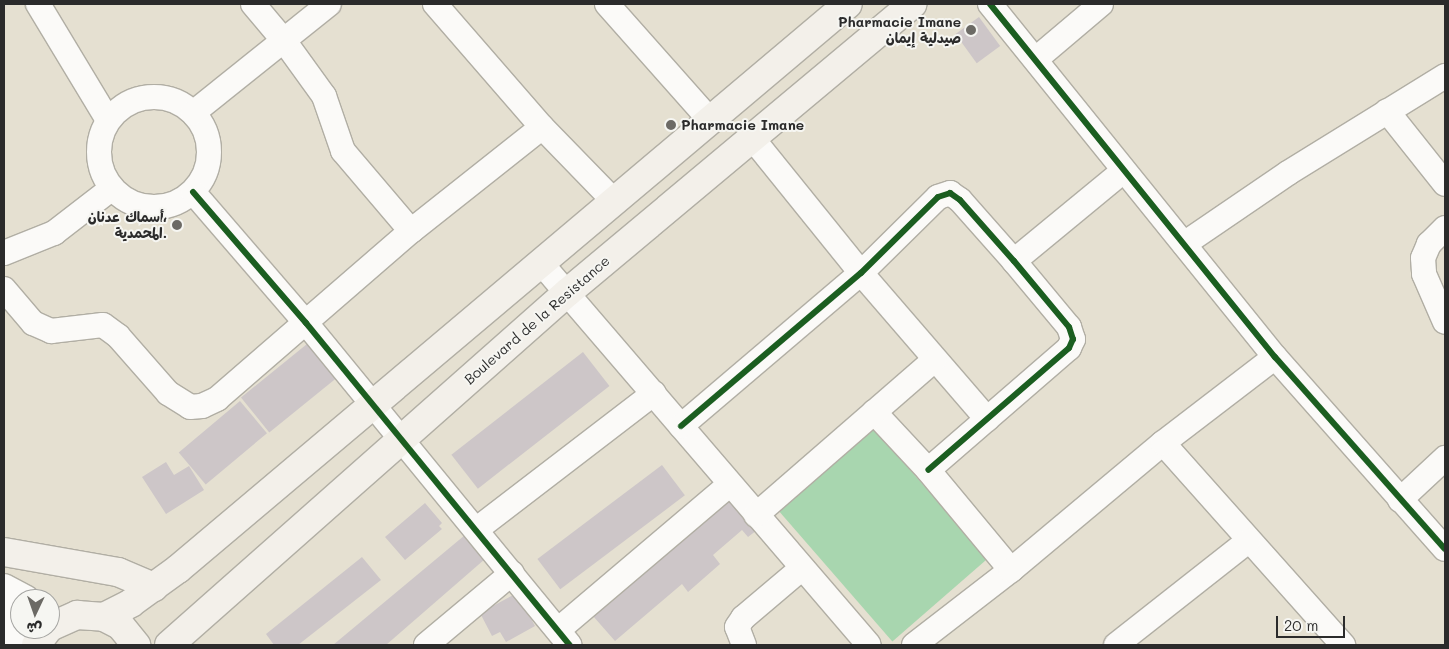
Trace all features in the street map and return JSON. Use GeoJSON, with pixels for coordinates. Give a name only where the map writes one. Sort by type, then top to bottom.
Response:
{"type":"FeatureCollection","features":[{"type":"Feature","properties":{"kind":"main road"},"geometry":{"type":"LineString","coordinates":[[104,617],[154,587],[374,405],[848,4]]}},
{"type":"Feature","properties":{"kind":"main road","name":"Boulevard de la Resistance"},"geometry":{"type":"LineString","coordinates":[[170,645],[401,438],[568,292],[912,4]]}},
{"type":"Feature","properties":{"kind":"main road"},"geometry":{"type":"LineString","coordinates":[[4,552],[118,572],[154,587]]}},
{"type":"Feature","properties":{"kind":"main road"},"geometry":{"type":"LineString","coordinates":[[60,620],[77,615],[104,617],[120,625],[136,645]]}},
{"type":"Feature","properties":{"kind":"street"},"geometry":{"type":"LineString","coordinates":[[38,4],[108,120]]}},
{"type":"Feature","properties":{"kind":"street"},"geometry":{"type":"LineString","coordinates":[[253,4],[285,42],[324,96],[343,151],[411,231]]}},
{"type":"Feature","properties":{"kind":"street"},"geometry":{"type":"LineString","coordinates":[[193,113],[285,42],[329,4]]}},
{"type":"Feature","properties":{"kind":"street"},"geometry":{"type":"LineString","coordinates":[[435,4],[542,127],[614,202]]}},
{"type":"Feature","properties":{"kind":"street"},"geometry":{"type":"LineString","coordinates":[[990,4],[1274,357],[1445,549]]}},
{"type":"Feature","properties":{"kind":"street"},"geometry":{"type":"LineString","coordinates":[[1036,59],[1101,4]]}},
{"type":"Feature","properties":{"kind":"street"},"geometry":{"type":"LineString","coordinates":[[610,5],[710,120]]}},
{"type":"Feature","properties":{"kind":"street"},"geometry":{"type":"LineString","coordinates":[[1184,244],[1445,76]]}},
{"type":"Feature","properties":{"kind":"street"},"geometry":{"type":"LineString","coordinates":[[161,97],[179,103],[193,113],[204,129],[210,147],[204,176],[193,192],[170,206],[150,208],[127,201],[111,189],[100,168],[98,148],[108,120],[122,106],[141,98],[161,97]]}},
{"type":"Feature","properties":{"kind":"street"},"geometry":{"type":"LineString","coordinates":[[1388,111],[1445,184]]}},
{"type":"Feature","properties":{"kind":"street"},"geometry":{"type":"LineString","coordinates":[[4,289],[33,323],[51,332],[103,325],[118,336],[168,393],[190,407],[202,406],[217,399],[411,231],[542,127]]}},
{"type":"Feature","properties":{"kind":"street"},"geometry":{"type":"LineString","coordinates":[[753,139],[861,273],[934,360],[987,419]]}},
{"type":"Feature","properties":{"kind":"street"},"geometry":{"type":"LineString","coordinates":[[1014,261],[1123,171]]}},
{"type":"Feature","properties":{"kind":"street"},"geometry":{"type":"LineString","coordinates":[[4,253],[54,233],[111,189]]}},
{"type":"Feature","properties":{"kind":"street"},"geometry":{"type":"LineString","coordinates":[[193,192],[306,323],[477,529],[564,638],[729,485]]}},
{"type":"Feature","properties":{"kind":"street"},"geometry":{"type":"LineString","coordinates":[[681,426],[861,273],[938,197],[950,193],[960,200],[1014,261],[1070,328],[1073,339],[1069,348],[928,470]]}},
{"type":"Feature","properties":{"kind":"street"},"geometry":{"type":"LineString","coordinates":[[1443,304],[1424,274],[1423,258],[1429,244],[1445,228]]}},
{"type":"Feature","properties":{"kind":"street"},"geometry":{"type":"LineString","coordinates":[[542,263],[654,393],[729,485],[869,645]]}},
{"type":"Feature","properties":{"kind":"street"},"geometry":{"type":"LineString","coordinates":[[914,645],[1011,570],[1162,443],[1274,357]]}},
{"type":"Feature","properties":{"kind":"street"},"geometry":{"type":"LineString","coordinates":[[756,515],[934,360]]}},
{"type":"Feature","properties":{"kind":"street"},"geometry":{"type":"LineString","coordinates":[[477,529],[654,393]]}},
{"type":"Feature","properties":{"kind":"street"},"geometry":{"type":"LineString","coordinates":[[874,412],[928,470],[1011,570]]}},
{"type":"Feature","properties":{"kind":"street"},"geometry":{"type":"LineString","coordinates":[[1162,443],[1248,542],[1343,645]]}},
{"type":"Feature","properties":{"kind":"street"},"geometry":{"type":"LineString","coordinates":[[1400,500],[1445,458]]}},
{"type":"Feature","properties":{"kind":"street"},"geometry":{"type":"LineString","coordinates":[[1116,645],[1248,542]]}},
{"type":"Feature","properties":{"kind":"street"},"geometry":{"type":"LineString","coordinates":[[744,645],[737,628],[744,618],[801,568]]}},
{"type":"Feature","properties":{"kind":"street"},"geometry":{"type":"LineString","coordinates":[[426,645],[512,573]]}},
{"type":"Feature","properties":{"kind":"street"},"geometry":{"type":"LineString","coordinates":[[4,615],[19,645]]}},
{"type":"Feature","properties":{"kind":"green space"},"geometry":{"type":"Polygon","coordinates":[[[872,426],[987,559],[892,641],[777,509],[872,426]]]}},
{"type":"Feature","properties":{"kind":"building"},"geometry":{"type":"Polygon","coordinates":[[[979,17],[1000,46],[977,63],[956,34],[979,17]]]}},
{"type":"Feature","properties":{"kind":"building"},"geometry":{"type":"Polygon","coordinates":[[[307,344],[335,379],[269,432],[241,397],[307,344]]]}},
{"type":"Feature","properties":{"kind":"building"},"geometry":{"type":"Polygon","coordinates":[[[583,352],[609,386],[478,489],[451,455],[583,352]]]}},
{"type":"Feature","properties":{"kind":"building"},"geometry":{"type":"Polygon","coordinates":[[[240,401],[267,433],[206,485],[179,452],[240,401]]]}},
{"type":"Feature","properties":{"kind":"building"},"geometry":{"type":"Polygon","coordinates":[[[166,462],[174,475],[189,466],[204,490],[166,514],[142,477],[166,462]]]}},
{"type":"Feature","properties":{"kind":"building"},"geometry":{"type":"Polygon","coordinates":[[[662,465],[685,495],[560,589],[537,559],[662,465]]]}},
{"type":"Feature","properties":{"kind":"building"},"geometry":{"type":"Polygon","coordinates":[[[734,496],[761,527],[748,537],[742,530],[713,555],[720,564],[688,592],[682,584],[615,641],[593,616],[734,496]]]}},
{"type":"Feature","properties":{"kind":"building"},"geometry":{"type":"Polygon","coordinates":[[[425,503],[442,523],[439,526],[442,529],[405,560],[385,537],[425,503]]]}},
{"type":"Feature","properties":{"kind":"building"},"geometry":{"type":"Polygon","coordinates":[[[465,535],[485,559],[386,645],[333,645],[465,535]]]}},
{"type":"Feature","properties":{"kind":"building"},"geometry":{"type":"Polygon","coordinates":[[[362,557],[381,580],[298,645],[274,645],[266,634],[362,557]]]}},
{"type":"Feature","properties":{"kind":"building"},"geometry":{"type":"Polygon","coordinates":[[[517,593],[535,626],[506,642],[500,632],[492,636],[480,613],[517,593]]]}},
{"type":"Feature","properties":{"kind":"cycle path"},"geometry":{"type":"LineString","coordinates":[[990,4],[1275,357],[1445,549]]}},
{"type":"Feature","properties":{"kind":"cycle path"},"geometry":{"type":"LineString","coordinates":[[193,192],[306,323],[570,645]]}},
{"type":"Feature","properties":{"kind":"cycle path"},"geometry":{"type":"LineString","coordinates":[[681,426],[861,273],[938,197],[950,193],[960,200],[1014,261],[1069,327],[1073,339],[1069,348],[928,470]]}},
{"type":"Feature","properties":{"kind":"place","name":"Pharmacie Imane صيدلية إيمان"},"geometry":{"type":"Point","coordinates":[971,30]}},
{"type":"Feature","properties":{"kind":"place","name":"Pharmacie Imane"},"geometry":{"type":"Point","coordinates":[671,125]}},
{"type":"Feature","properties":{"kind":"place","name":"أسماك عدنان، المحمدية."},"geometry":{"type":"Point","coordinates":[177,225]}}]}
